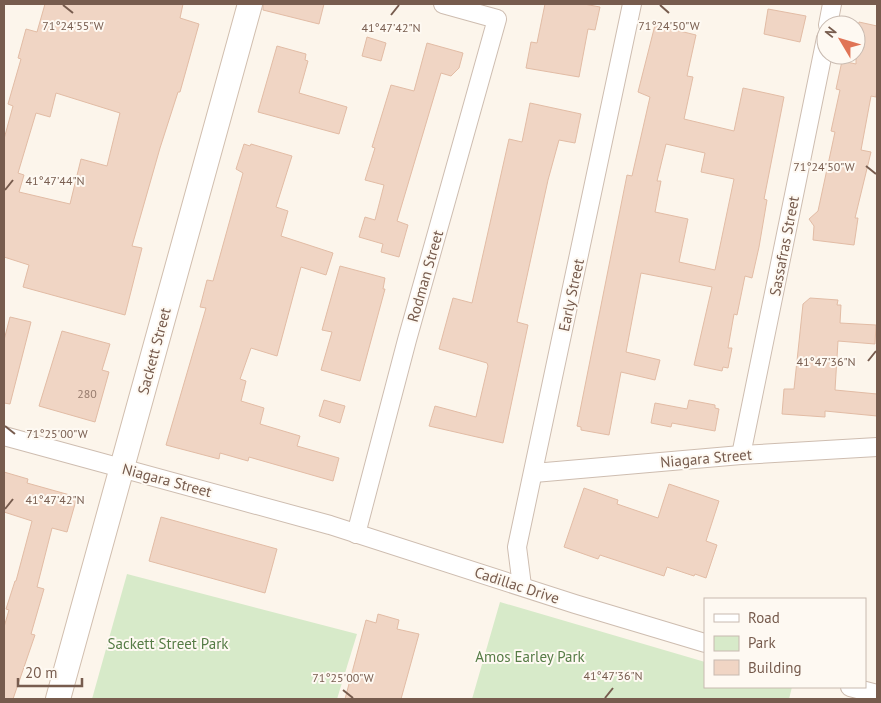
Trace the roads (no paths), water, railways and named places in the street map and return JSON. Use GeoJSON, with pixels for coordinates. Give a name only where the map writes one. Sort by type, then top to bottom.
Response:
{"type":"FeatureCollection","features":[{"type":"Feature","properties":{"kind":"street","name":"Sackett Street"},"geometry":{"type":"LineString","coordinates":[[58,699],[250,4]]}},
{"type":"Feature","properties":{"kind":"street","name":"Rodman Street"},"geometry":{"type":"LineString","coordinates":[[356,534],[407,340],[497,19],[443,4]]}},
{"type":"Feature","properties":{"kind":"street","name":"Early Street"},"geometry":{"type":"LineString","coordinates":[[522,586],[517,547],[632,4]]}},
{"type":"Feature","properties":{"kind":"street","name":"Sassafras Street"},"geometry":{"type":"LineString","coordinates":[[741,455],[820,65]]}},
{"type":"Feature","properties":{"kind":"street","name":"Niagara Street"},"geometry":{"type":"LineString","coordinates":[[4,436],[330,525]]}},
{"type":"Feature","properties":{"kind":"street","name":"Niagara Street"},"geometry":{"type":"LineString","coordinates":[[534,473],[741,455],[877,447]]}},
{"type":"Feature","properties":{"kind":"street","name":"Cadillac Drive"},"geometry":{"type":"LineString","coordinates":[[330,525],[704,643]]}},
{"type":"Feature","properties":{"kind":"street"},"geometry":{"type":"LineString","coordinates":[[854,688],[877,694]]}},
{"type":"Feature","properties":{"kind":"park label","name":"Sackett Street Park"},"geometry":{"type":"Point","coordinates":[168,643]}},
{"type":"Feature","properties":{"kind":"park label","name":"Amos Earley Park"},"geometry":{"type":"Point","coordinates":[530,656]}}]}
